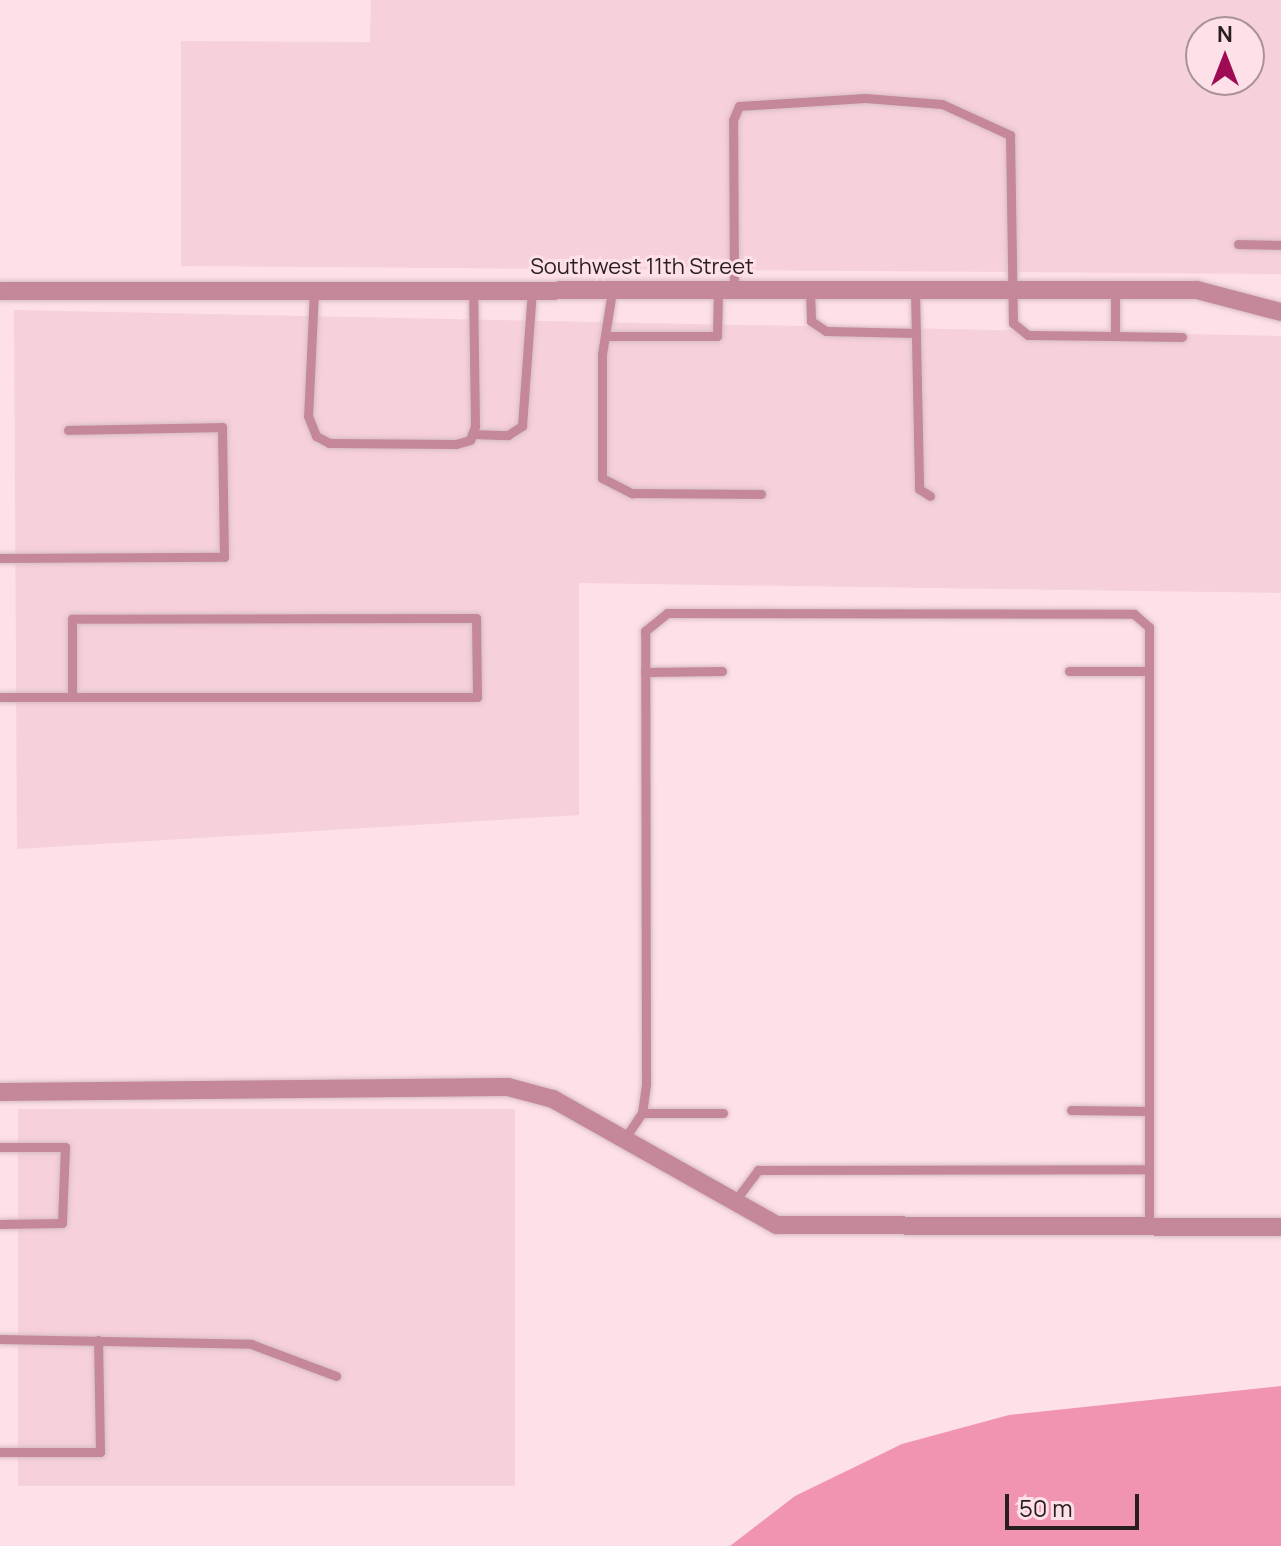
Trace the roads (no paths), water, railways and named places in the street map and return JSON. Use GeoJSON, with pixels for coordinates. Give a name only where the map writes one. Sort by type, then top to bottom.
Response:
{"type":"FeatureCollection","features":[{"type":"Feature","properties":{"kind":"street","name":"Southwest 11th Street"},"geometry":{"type":"LineString","coordinates":[[0,291],[1223,291],[1281,312]]}},
{"type":"Feature","properties":{"kind":"street"},"geometry":{"type":"LineString","coordinates":[[0,1092],[508,1087],[553,1099],[732,1204],[777,1225],[834,1231],[1281,1227]]}},
{"type":"Feature","properties":{"kind":"lane"},"geometry":{"type":"LineString","coordinates":[[605,336],[717,336],[726,291],[739,106],[865,98],[942,104],[1010,135],[1013,323],[1028,335],[1182,337]]}},
{"type":"Feature","properties":{"kind":"lane"},"geometry":{"type":"LineString","coordinates":[[1238,244],[1281,245]]}},
{"type":"Feature","properties":{"kind":"lane"},"geometry":{"type":"LineString","coordinates":[[1115,290],[1115,336]]}},
{"type":"Feature","properties":{"kind":"lane"},"geometry":{"type":"LineString","coordinates":[[314,291],[308,416],[316,436],[329,443],[456,444],[472,434],[508,435],[522,426],[532,291]]}},
{"type":"Feature","properties":{"kind":"lane"},"geometry":{"type":"LineString","coordinates":[[472,434],[473,291]]}},
{"type":"Feature","properties":{"kind":"lane"},"geometry":{"type":"LineString","coordinates":[[612,291],[605,336],[602,478],[632,493],[761,494]]}},
{"type":"Feature","properties":{"kind":"lane"},"geometry":{"type":"LineString","coordinates":[[810,291],[811,321],[826,331],[916,333]]}},
{"type":"Feature","properties":{"kind":"lane"},"geometry":{"type":"LineString","coordinates":[[915,291],[919,489],[930,496]]}},
{"type":"Feature","properties":{"kind":"lane"},"geometry":{"type":"LineString","coordinates":[[0,558],[224,557],[222,427],[68,430]]}},
{"type":"Feature","properties":{"kind":"lane"},"geometry":{"type":"LineString","coordinates":[[623,1141],[642,1113],[645,631],[667,613],[1134,614],[1149,627],[1149,1228]]}},
{"type":"Feature","properties":{"kind":"lane"},"geometry":{"type":"LineString","coordinates":[[0,697],[477,697],[476,618],[72,619],[72,696]]}},
{"type":"Feature","properties":{"kind":"lane"},"geometry":{"type":"LineString","coordinates":[[645,672],[722,671]]}},
{"type":"Feature","properties":{"kind":"lane"},"geometry":{"type":"LineString","coordinates":[[1069,671],[1149,671]]}},
{"type":"Feature","properties":{"kind":"lane"},"geometry":{"type":"LineString","coordinates":[[1071,1110],[1149,1111]]}},
{"type":"Feature","properties":{"kind":"lane"},"geometry":{"type":"LineString","coordinates":[[642,1113],[723,1113]]}},
{"type":"Feature","properties":{"kind":"lane"},"geometry":{"type":"LineString","coordinates":[[0,1147],[65,1147],[62,1223],[0,1224]]}},
{"type":"Feature","properties":{"kind":"lane"},"geometry":{"type":"LineString","coordinates":[[732,1204],[758,1170],[1149,1169]]}},
{"type":"Feature","properties":{"kind":"lane"},"geometry":{"type":"LineString","coordinates":[[0,1339],[251,1344],[336,1376]]}},
{"type":"Feature","properties":{"kind":"lane"},"geometry":{"type":"LineString","coordinates":[[0,1452],[100,1452],[98,1340]]}}]}
